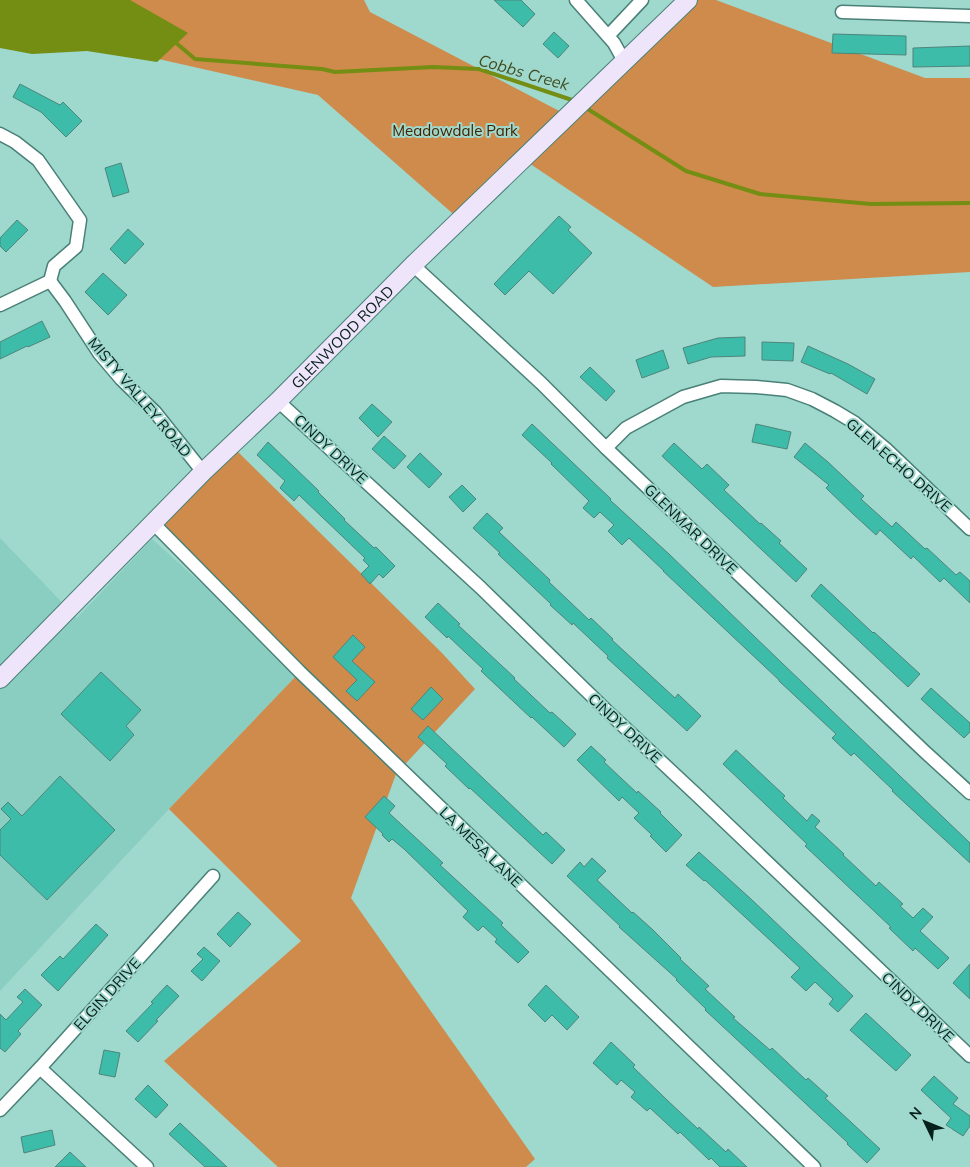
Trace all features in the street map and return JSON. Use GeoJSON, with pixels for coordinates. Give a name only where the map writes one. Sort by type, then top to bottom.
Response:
{"type":"FeatureCollection","features":[{"type":"Feature","properties":{"kind":"main road","name":"GLENWOOD ROAD"},"geometry":{"type":"LineString","coordinates":[[0,679],[203,472],[278,401],[413,265],[688,0]]}},
{"type":"Feature","properties":{"kind":"street"},"geometry":{"type":"LineString","coordinates":[[576,0],[614,43],[624,61]]}},
{"type":"Feature","properties":{"kind":"street"},"geometry":{"type":"LineString","coordinates":[[608,36],[642,0]]}},
{"type":"Feature","properties":{"kind":"street"},"geometry":{"type":"LineString","coordinates":[[842,12],[970,16]]}},
{"type":"Feature","properties":{"kind":"street"},"geometry":{"type":"LineString","coordinates":[[0,134],[15,142],[38,160],[80,220],[76,247],[54,266],[50,281],[0,305]]}},
{"type":"Feature","properties":{"kind":"street","name":"GLENMAR DRIVE"},"geometry":{"type":"LineString","coordinates":[[413,265],[541,383],[606,448],[970,793]]}},
{"type":"Feature","properties":{"kind":"street","name":"MISTY VALLEY ROAD"},"geometry":{"type":"LineString","coordinates":[[50,281],[99,353],[121,379],[154,412],[203,472]]}},
{"type":"Feature","properties":{"kind":"street","name":"GLEN ECHO DRIVE"},"geometry":{"type":"LineString","coordinates":[[606,448],[626,428],[683,397],[721,386],[787,390],[835,410],[855,423],[886,449],[970,528]]}},
{"type":"Feature","properties":{"kind":"street","name":"CINDY DRIVE"},"geometry":{"type":"LineString","coordinates":[[278,401],[481,588],[606,710],[970,1056]]}},
{"type":"Feature","properties":{"kind":"street","name":"LA MESA LANE"},"geometry":{"type":"LineString","coordinates":[[153,523],[300,672],[814,1167]]}},
{"type":"Feature","properties":{"kind":"street","name":"ELGIN DRIVE"},"geometry":{"type":"LineString","coordinates":[[0,1110],[213,876]]}},
{"type":"Feature","properties":{"kind":"street"},"geometry":{"type":"LineString","coordinates":[[40,1068],[147,1167]]}},
{"type":"Feature","properties":{"kind":"shaded area"},"geometry":{"type":"Polygon","coordinates":[[[0,0],[130,0],[188,33],[157,62],[87,51],[32,54],[0,48],[0,0]]]}},
{"type":"Feature","properties":{"kind":"shaded area"},"geometry":{"type":"Polygon","coordinates":[[[0,538],[77,618],[152,539],[300,672],[169,809],[0,991],[0,538]]]}},
{"type":"Feature","properties":{"kind":"green space","name":"Meadowdale Park"},"geometry":{"type":"Polygon","coordinates":[[[119,0],[364,0],[370,12],[565,114],[683,0],[716,0],[925,78],[970,78],[970,272],[713,287],[520,157],[460,220],[318,95],[154,58],[119,0]]]}},
{"type":"Feature","properties":{"kind":"green space"},"geometry":{"type":"Polygon","coordinates":[[[237,451],[442,653],[475,689],[396,774],[351,898],[535,1159],[526,1167],[278,1167],[164,1061],[301,941],[169,809],[300,672],[158,525],[237,451]]]}},
{"type":"Feature","properties":{"kind":"building"},"geometry":{"type":"Polygon","coordinates":[[[494,0],[521,0],[535,14],[523,27],[494,0]]]}},
{"type":"Feature","properties":{"kind":"building"},"geometry":{"type":"Polygon","coordinates":[[[554,32],[569,46],[558,58],[543,44],[554,32]]]}},
{"type":"Feature","properties":{"kind":"building"},"geometry":{"type":"Polygon","coordinates":[[[833,34],[906,36],[906,55],[832,53],[833,34]]]}},
{"type":"Feature","properties":{"kind":"building"},"geometry":{"type":"Polygon","coordinates":[[[970,46],[970,66],[913,67],[913,48],[970,46]]]}},
{"type":"Feature","properties":{"kind":"building"},"geometry":{"type":"Polygon","coordinates":[[[20,84],[60,105],[63,102],[82,121],[66,137],[41,112],[13,97],[20,84]]]}},
{"type":"Feature","properties":{"kind":"building"},"geometry":{"type":"Polygon","coordinates":[[[121,163],[129,192],[113,197],[105,168],[121,163]]]}},
{"type":"Feature","properties":{"kind":"building"},"geometry":{"type":"Polygon","coordinates":[[[559,216],[571,227],[568,230],[592,253],[553,294],[529,271],[505,295],[494,284],[559,216]]]}},
{"type":"Feature","properties":{"kind":"building"},"geometry":{"type":"Polygon","coordinates":[[[17,220],[28,230],[6,252],[0,246],[0,238],[17,220]]]}},
{"type":"Feature","properties":{"kind":"building"},"geometry":{"type":"Polygon","coordinates":[[[128,229],[144,244],[125,264],[110,249],[128,229]]]}},
{"type":"Feature","properties":{"kind":"building"},"geometry":{"type":"Polygon","coordinates":[[[103,273],[127,295],[108,315],[85,292],[103,273]]]}},
{"type":"Feature","properties":{"kind":"building"},"geometry":{"type":"Polygon","coordinates":[[[42,321],[50,337],[0,359],[0,342],[42,321]]]}},
{"type":"Feature","properties":{"kind":"building"},"geometry":{"type":"Polygon","coordinates":[[[745,337],[745,356],[711,357],[688,364],[683,348],[718,338],[745,337]]]}},
{"type":"Feature","properties":{"kind":"building"},"geometry":{"type":"Polygon","coordinates":[[[762,342],[794,343],[793,361],[762,360],[762,342]]]}},
{"type":"Feature","properties":{"kind":"building"},"geometry":{"type":"Polygon","coordinates":[[[808,346],[848,364],[875,379],[867,394],[831,373],[801,362],[808,346]]]}},
{"type":"Feature","properties":{"kind":"building"},"geometry":{"type":"Polygon","coordinates":[[[663,350],[669,368],[642,378],[636,360],[663,350]]]}},
{"type":"Feature","properties":{"kind":"building"},"geometry":{"type":"Polygon","coordinates":[[[590,367],[615,391],[606,401],[580,377],[590,367]]]}},
{"type":"Feature","properties":{"kind":"building"},"geometry":{"type":"Polygon","coordinates":[[[372,404],[392,422],[378,437],[359,418],[372,404]]]}},
{"type":"Feature","properties":{"kind":"building"},"geometry":{"type":"Polygon","coordinates":[[[532,424],[970,843],[970,863],[854,753],[851,756],[832,738],[836,734],[629,538],[622,545],[608,531],[614,525],[600,512],[594,518],[583,508],[589,501],[522,435],[532,424]]]}},
{"type":"Feature","properties":{"kind":"building"},"geometry":{"type":"Polygon","coordinates":[[[756,424],[791,432],[787,449],[752,442],[756,424]]]}},
{"type":"Feature","properties":{"kind":"building"},"geometry":{"type":"Polygon","coordinates":[[[384,436],[406,456],[394,469],[372,449],[384,436]]]}},
{"type":"Feature","properties":{"kind":"building"},"geometry":{"type":"Polygon","coordinates":[[[268,442],[319,491],[344,520],[395,566],[383,578],[379,574],[370,584],[361,574],[369,566],[363,560],[365,558],[299,495],[294,501],[280,488],[285,481],[257,455],[268,442]]]}},
{"type":"Feature","properties":{"kind":"building"},"geometry":{"type":"Polygon","coordinates":[[[674,443],[702,469],[707,464],[729,485],[724,490],[781,541],[779,543],[807,569],[796,582],[662,456],[674,443]]]}},
{"type":"Feature","properties":{"kind":"building"},"geometry":{"type":"Polygon","coordinates":[[[805,443],[864,496],[861,499],[892,527],[896,522],[956,575],[960,572],[970,581],[970,603],[944,578],[940,582],[913,556],[911,559],[880,530],[876,535],[826,488],[829,485],[794,457],[805,443]]]}},
{"type":"Feature","properties":{"kind":"building"},"geometry":{"type":"Polygon","coordinates":[[[420,453],[442,474],[429,488],[407,467],[420,453]]]}},
{"type":"Feature","properties":{"kind":"building"},"geometry":{"type":"Polygon","coordinates":[[[462,485],[476,499],[463,512],[449,497],[462,485]]]}},
{"type":"Feature","properties":{"kind":"building"},"geometry":{"type":"Polygon","coordinates":[[[487,513],[503,528],[499,532],[589,620],[591,618],[675,698],[678,694],[701,716],[687,731],[607,658],[608,656],[573,623],[572,625],[550,605],[473,528],[487,513]]]}},
{"type":"Feature","properties":{"kind":"building"},"geometry":{"type":"Polygon","coordinates":[[[821,584],[920,674],[908,687],[811,596],[821,584]]]}},
{"type":"Feature","properties":{"kind":"building"},"geometry":{"type":"Polygon","coordinates":[[[438,603],[514,679],[550,713],[552,712],[576,734],[564,747],[481,671],[483,669],[448,636],[447,638],[425,617],[438,603]]]}},
{"type":"Feature","properties":{"kind":"building"},"geometry":{"type":"Polygon","coordinates":[[[353,635],[365,647],[352,661],[375,682],[357,701],[346,691],[357,680],[333,657],[353,635]]]}},
{"type":"Feature","properties":{"kind":"building"},"geometry":{"type":"Polygon","coordinates":[[[101,672],[141,710],[126,726],[134,735],[110,761],[61,714],[101,672]]]}},
{"type":"Feature","properties":{"kind":"building"},"geometry":{"type":"Polygon","coordinates":[[[431,687],[443,699],[423,720],[411,709],[431,687]]]}},
{"type":"Feature","properties":{"kind":"building"},"geometry":{"type":"Polygon","coordinates":[[[931,688],[970,723],[970,732],[964,738],[921,699],[931,688]]]}},
{"type":"Feature","properties":{"kind":"building"},"geometry":{"type":"Polygon","coordinates":[[[428,726],[543,835],[546,832],[565,850],[552,864],[469,789],[445,766],[447,764],[418,737],[428,726]]]}},
{"type":"Feature","properties":{"kind":"building"},"geometry":{"type":"Polygon","coordinates":[[[591,746],[606,760],[604,762],[637,793],[638,791],[661,812],[682,835],[666,852],[634,818],[639,813],[622,797],[619,801],[577,760],[591,746]]]}},
{"type":"Feature","properties":{"kind":"building"},"geometry":{"type":"Polygon","coordinates":[[[736,750],[785,796],[783,798],[807,821],[812,814],[820,821],[815,827],[876,886],[879,882],[903,904],[900,906],[913,918],[923,908],[933,917],[920,931],[949,958],[938,969],[915,948],[913,951],[889,928],[891,927],[805,846],[807,844],[723,764],[736,750]]]}},
{"type":"Feature","properties":{"kind":"building"},"geometry":{"type":"Polygon","coordinates":[[[60,776],[115,830],[47,900],[0,855],[0,830],[11,819],[1,809],[8,802],[22,816],[60,776]]]}},
{"type":"Feature","properties":{"kind":"building"},"geometry":{"type":"Polygon","coordinates":[[[384,796],[395,806],[389,813],[443,863],[440,865],[503,923],[501,925],[529,952],[518,963],[495,942],[497,939],[483,926],[478,931],[463,917],[468,911],[404,849],[392,839],[389,842],[365,817],[384,796]]]}},
{"type":"Feature","properties":{"kind":"building"},"geometry":{"type":"Polygon","coordinates":[[[699,852],[853,996],[838,1012],[829,1004],[833,999],[815,982],[806,991],[791,977],[800,968],[705,880],[686,865],[699,852]]]}},
{"type":"Feature","properties":{"kind":"building"},"geometry":{"type":"Polygon","coordinates":[[[592,858],[606,871],[597,880],[652,929],[709,986],[705,989],[735,1017],[733,1018],[770,1050],[772,1048],[806,1080],[808,1078],[828,1096],[825,1098],[880,1149],[867,1163],[705,1010],[677,979],[619,927],[567,876],[580,862],[584,867],[592,858]]]}},
{"type":"Feature","properties":{"kind":"building"},"geometry":{"type":"Polygon","coordinates":[[[238,912],[251,924],[230,947],[217,934],[238,912]]]}},
{"type":"Feature","properties":{"kind":"building"},"geometry":{"type":"Polygon","coordinates":[[[96,924],[108,935],[58,991],[41,975],[60,956],[63,959],[96,924]]]}},
{"type":"Feature","properties":{"kind":"building"},"geometry":{"type":"Polygon","coordinates":[[[204,947],[220,961],[202,981],[191,971],[203,959],[197,954],[204,947]]]}},
{"type":"Feature","properties":{"kind":"building"},"geometry":{"type":"Polygon","coordinates":[[[970,964],[970,999],[953,983],[970,964]]]}},
{"type":"Feature","properties":{"kind":"building"},"geometry":{"type":"Polygon","coordinates":[[[167,985],[179,996],[138,1042],[126,1031],[153,1003],[151,1002],[167,985]]]}},
{"type":"Feature","properties":{"kind":"building"},"geometry":{"type":"Polygon","coordinates":[[[546,985],[579,1017],[567,1030],[552,1015],[545,1022],[528,1005],[546,985]]]}},
{"type":"Feature","properties":{"kind":"building"},"geometry":{"type":"Polygon","coordinates":[[[25,989],[42,1005],[18,1031],[21,1034],[5,1052],[0,1048],[0,1014],[6,1020],[23,1002],[17,997],[25,989]]]}},
{"type":"Feature","properties":{"kind":"building"},"geometry":{"type":"Polygon","coordinates":[[[866,1013],[911,1055],[896,1071],[850,1030],[866,1013]]]}},
{"type":"Feature","properties":{"kind":"building"},"geometry":{"type":"Polygon","coordinates":[[[611,1042],[635,1065],[633,1067],[698,1129],[699,1127],[726,1152],[728,1149],[747,1167],[720,1167],[711,1158],[709,1160],[680,1132],[678,1134],[650,1108],[647,1111],[631,1097],[635,1092],[621,1080],[617,1085],[593,1063],[611,1042]]]}},
{"type":"Feature","properties":{"kind":"building"},"geometry":{"type":"Polygon","coordinates":[[[104,1050],[120,1053],[115,1077],[99,1074],[104,1050]]]}},
{"type":"Feature","properties":{"kind":"building"},"geometry":{"type":"Polygon","coordinates":[[[934,1076],[958,1098],[953,1104],[970,1116],[970,1126],[963,1136],[946,1125],[951,1118],[921,1090],[934,1076]]]}},
{"type":"Feature","properties":{"kind":"building"},"geometry":{"type":"Polygon","coordinates":[[[148,1085],[168,1105],[156,1118],[135,1099],[148,1085]]]}},
{"type":"Feature","properties":{"kind":"building"},"geometry":{"type":"Polygon","coordinates":[[[180,1123],[227,1167],[205,1167],[169,1134],[180,1123]]]}},
{"type":"Feature","properties":{"kind":"building"},"geometry":{"type":"Polygon","coordinates":[[[52,1130],[55,1145],[24,1153],[21,1137],[52,1130]]]}},
{"type":"Feature","properties":{"kind":"building"},"geometry":{"type":"Polygon","coordinates":[[[70,1152],[86,1167],[55,1167],[70,1152]]]}},
{"type":"Feature","properties":{"kind":"waterway","name":"Cobbs Creek"},"geometry":{"type":"LineString","coordinates":[[175,42],[195,59],[322,69],[335,72],[433,67],[479,69],[575,101]]}},
{"type":"Feature","properties":{"kind":"waterway","name":"Cobbs Creek"},"geometry":{"type":"LineString","coordinates":[[583,106],[686,171],[760,194],[871,204],[970,203]]}}]}
